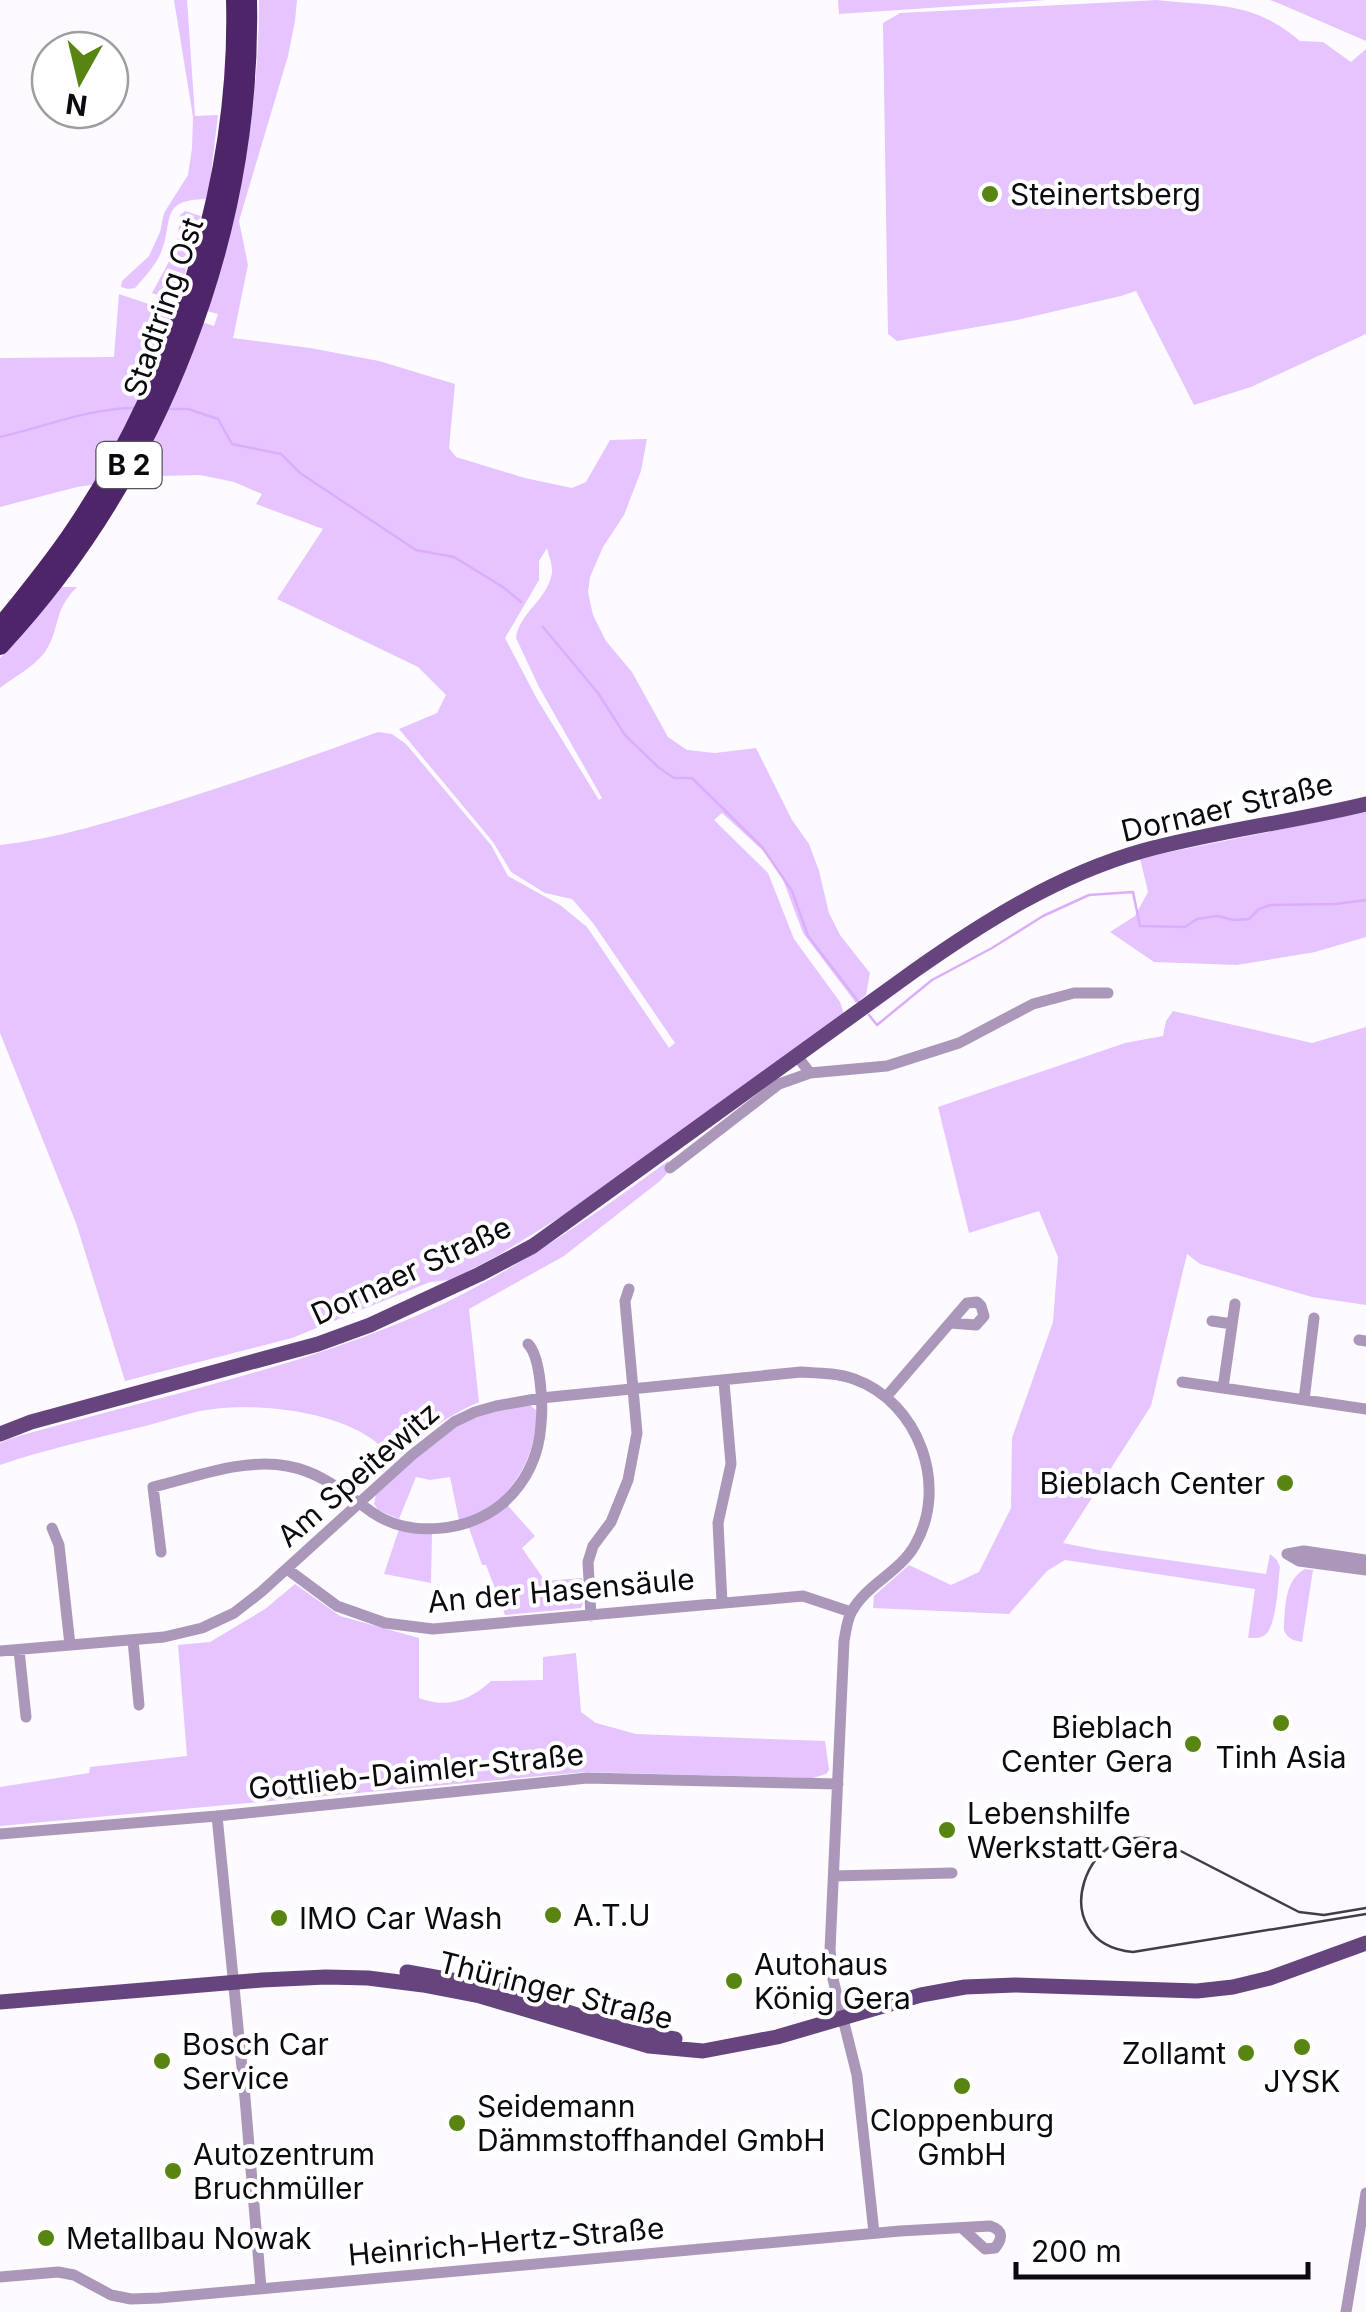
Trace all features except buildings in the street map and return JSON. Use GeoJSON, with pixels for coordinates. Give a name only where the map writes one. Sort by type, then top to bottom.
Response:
{"type":"FeatureCollection","features":[{"type":"Feature","properties":{"kind":"highway","name":"Stadtring Ost"},"geometry":{"type":"LineString","coordinates":[[203,271],[231,90],[235,0]]}},
{"type":"Feature","properties":{"kind":"highway","name":"Stadtring Ost"},"geometry":{"type":"LineString","coordinates":[[3,636],[50,587],[81,544],[136,454],[180,358],[239,147],[246,85],[248,0]]}},
{"type":"Feature","properties":{"kind":"main road","name":"Dornaer Straße"},"geometry":{"type":"LineString","coordinates":[[0,1434],[31,1422],[318,1344],[422,1303],[533,1246],[967,934],[1026,899],[1139,852],[1366,804]]}},
{"type":"Feature","properties":{"kind":"main road","name":"Thüringer Straße"},"geometry":{"type":"LineString","coordinates":[[0,2002],[315,1968],[372,1968],[485,1986],[581,2021],[653,2036],[738,2044],[965,1987],[1232,1987],[1270,1978],[1366,1943]]}},
{"type":"Feature","properties":{"kind":"main road","name":"Thüringer Straße"},"geometry":{"type":"LineString","coordinates":[[0,1993],[232,1978]]}},
{"type":"Feature","properties":{"kind":"street"},"geometry":{"type":"LineString","coordinates":[[670,1168],[779,1084],[810,1072],[887,1066],[960,1043],[1032,1004],[1074,993],[1108,993]]}},
{"type":"Feature","properties":{"kind":"street"},"geometry":{"type":"LineString","coordinates":[[798,1056],[810,1072]]}},
{"type":"Feature","properties":{"kind":"street"},"geometry":{"type":"LineString","coordinates":[[591,1616],[588,1562],[593,1546],[611,1522],[628,1480],[637,1433],[625,1301],[629,1289]]}},
{"type":"Feature","properties":{"kind":"street"},"geometry":{"type":"LineString","coordinates":[[1224,1388],[1235,1304]]}},
{"type":"Feature","properties":{"kind":"street"},"geometry":{"type":"LineString","coordinates":[[1304,1400],[1314,1318]]}},
{"type":"Feature","properties":{"kind":"street"},"geometry":{"type":"LineString","coordinates":[[1212,1321],[1232,1324]]}},
{"type":"Feature","properties":{"kind":"street"},"geometry":{"type":"LineString","coordinates":[[886,1397],[950,1323]]}},
{"type":"Feature","properties":{"kind":"street"},"geometry":{"type":"LineString","coordinates":[[160,1552],[153,1487],[251,1464],[294,1467],[314,1474],[374,1514],[410,1527],[434,1529],[468,1522],[495,1509],[516,1489],[532,1464],[540,1439],[535,1351],[528,1344]]}},
{"type":"Feature","properties":{"kind":"street","name":"Am Speitewitz"},"geometry":{"type":"LineString","coordinates":[[0,1652],[164,1637],[202,1628],[234,1613],[412,1455],[454,1422],[496,1406],[540,1398],[801,1372],[858,1380],[886,1397],[905,1416],[921,1441],[931,1488],[926,1516],[912,1550],[851,1612]]}},
{"type":"Feature","properties":{"kind":"street"},"geometry":{"type":"LineString","coordinates":[[722,1602],[718,1523],[732,1464],[724,1382]]}},
{"type":"Feature","properties":{"kind":"street"},"geometry":{"type":"LineString","coordinates":[[1182,1382],[1366,1409]]}},
{"type":"Feature","properties":{"kind":"street"},"geometry":{"type":"LineString","coordinates":[[52,1528],[59,1545],[70,1645]]}},
{"type":"Feature","properties":{"kind":"street"},"geometry":{"type":"LineString","coordinates":[[1366,1560],[1304,1551],[1288,1554],[1298,1561],[1366,1570]]}},
{"type":"Feature","properties":{"kind":"street","name":"An der Hasensäule"},"geometry":{"type":"LineString","coordinates":[[287,1569],[337,1606],[385,1623],[433,1629],[803,1596],[851,1612]]}},
{"type":"Feature","properties":{"kind":"street"},"geometry":{"type":"LineString","coordinates":[[851,1612],[844,1640],[831,1964],[857,2075],[874,2234]]}},
{"type":"Feature","properties":{"kind":"street"},"geometry":{"type":"LineString","coordinates":[[133,1640],[139,1704]]}},
{"type":"Feature","properties":{"kind":"street"},"geometry":{"type":"LineString","coordinates":[[19,1650],[26,1717]]}},
{"type":"Feature","properties":{"kind":"street","name":"Gottlieb-Daimler-Straße"},"geometry":{"type":"LineString","coordinates":[[0,1834],[587,1778],[838,1784]]}},
{"type":"Feature","properties":{"kind":"street"},"geometry":{"type":"LineString","coordinates":[[217,1816],[261,2288]]}},
{"type":"Feature","properties":{"kind":"street"},"geometry":{"type":"LineString","coordinates":[[834,1876],[952,1872]]}},
{"type":"Feature","properties":{"kind":"street"},"geometry":{"type":"LineString","coordinates":[[1346,2312],[1364,2224],[1366,2193]]}},
{"type":"Feature","properties":{"kind":"street","name":"Heinrich-Hertz-Straße"},"geometry":{"type":"LineString","coordinates":[[0,2277],[58,2272],[131,2299],[962,2228]]}},
{"type":"Feature","properties":{"kind":"shaded area"},"geometry":{"type":"Polygon","coordinates":[[[174,0],[187,0],[195,116],[218,115],[209,190],[206,199],[191,200],[174,208],[158,259],[135,288],[128,289],[121,287],[122,281],[149,256],[164,213],[188,175],[193,117],[174,0]]]}},
{"type":"Feature","properties":{"kind":"shaded area"},"geometry":{"type":"Polygon","coordinates":[[[259,0],[297,0],[288,56],[239,221],[248,265],[233,338],[379,361],[455,384],[449,448],[456,457],[525,478],[572,488],[586,482],[610,440],[647,439],[641,471],[624,515],[603,547],[590,577],[588,592],[593,615],[606,641],[632,672],[668,737],[687,750],[715,753],[756,748],[792,820],[809,844],[829,913],[840,935],[870,973],[866,995],[856,1003],[803,933],[782,877],[769,856],[722,813],[714,820],[768,873],[794,939],[840,1002],[844,1014],[562,1216],[451,1280],[430,1282],[292,1338],[125,1381],[76,1223],[0,1033],[0,845],[104,823],[378,732],[392,734],[406,744],[491,845],[508,876],[560,905],[587,927],[669,1048],[675,1043],[593,923],[572,899],[545,893],[511,872],[493,842],[399,729],[437,713],[446,695],[418,667],[277,599],[323,529],[256,504],[262,494],[234,482],[200,475],[77,487],[0,507],[0,358],[114,357],[119,294],[214,326],[218,314],[207,311],[246,157],[259,0]],[[547,548],[539,561],[539,580],[505,638],[599,800],[602,798],[516,638],[522,621],[549,582],[552,570],[547,548]]]}},
{"type":"Feature","properties":{"kind":"shaded area"},"geometry":{"type":"Polygon","coordinates":[[[838,0],[1046,0],[839,14],[838,0]]]}},
{"type":"Feature","properties":{"kind":"shaded area"},"geometry":{"type":"Polygon","coordinates":[[[1157,0],[1249,12],[1266,18],[1300,41],[1323,42],[1351,62],[1366,49],[1366,334],[1251,387],[1194,405],[1136,291],[1017,320],[897,341],[888,334],[883,23],[900,13],[1157,0]]]}},
{"type":"Feature","properties":{"kind":"shaded area"},"geometry":{"type":"Polygon","coordinates":[[[1270,0],[1366,0],[1366,41],[1278,3],[1270,0]]]}},
{"type":"Feature","properties":{"kind":"shaded area"},"geometry":{"type":"Polygon","coordinates":[[[185,211],[201,216],[177,302],[152,293],[173,254],[180,215],[185,211]]]}},
{"type":"Feature","properties":{"kind":"shaded area"},"geometry":{"type":"Polygon","coordinates":[[[60,587],[77,587],[60,612],[45,652],[0,688],[0,658],[60,587]]]}},
{"type":"Feature","properties":{"kind":"shaded area"},"geometry":{"type":"Polygon","coordinates":[[[1366,812],[1366,937],[1315,952],[1237,965],[1154,962],[1110,932],[1135,916],[1148,892],[1140,858],[1366,812]]]}},
{"type":"Feature","properties":{"kind":"shaded area"},"geometry":{"type":"Polygon","coordinates":[[[1173,1011],[1312,1043],[1366,1027],[1366,1305],[1312,1297],[1200,1264],[1187,1254],[1151,1406],[1063,1543],[1266,1574],[1270,1554],[1280,1567],[1269,1630],[1261,1637],[1248,1638],[1255,1589],[1065,1560],[1047,1571],[1009,1614],[873,1608],[874,1596],[909,1565],[951,1585],[979,1572],[1011,1508],[1012,1438],[1053,1322],[1058,1257],[1039,1211],[969,1233],[938,1107],[1125,1043],[1163,1036],[1173,1011]]]}},
{"type":"Feature","properties":{"kind":"shaded area"},"geometry":{"type":"Polygon","coordinates":[[[668,1161],[669,1171],[660,1181],[564,1256],[469,1309],[479,1402],[433,1428],[392,1460],[377,1443],[339,1423],[292,1411],[243,1407],[200,1411],[0,1465],[0,1443],[9,1439],[322,1352],[456,1298],[519,1263],[668,1161]]]}},
{"type":"Feature","properties":{"kind":"shaded area"},"geometry":{"type":"Polygon","coordinates":[[[530,1405],[537,1411],[531,1447],[523,1469],[501,1498],[535,1536],[522,1548],[545,1581],[582,1578],[584,1600],[581,1608],[505,1615],[469,1528],[459,1520],[450,1477],[416,1477],[399,1519],[378,1510],[374,1504],[376,1495],[447,1432],[498,1409],[530,1405]]]}},
{"type":"Feature","properties":{"kind":"shaded area"},"geometry":{"type":"Polygon","coordinates":[[[399,1529],[432,1534],[431,1583],[384,1574],[399,1529]]]}},
{"type":"Feature","properties":{"kind":"shaded area"},"geometry":{"type":"Polygon","coordinates":[[[1305,1569],[1313,1570],[1302,1642],[1287,1635],[1284,1622],[1289,1588],[1305,1569]]]}},
{"type":"Feature","properties":{"kind":"shaded area"},"geometry":{"type":"Polygon","coordinates":[[[295,1584],[340,1616],[419,1638],[419,1698],[448,1702],[467,1698],[491,1681],[543,1680],[543,1657],[576,1653],[581,1712],[596,1723],[636,1734],[825,1741],[829,1770],[813,1778],[585,1772],[0,1826],[0,1787],[89,1773],[90,1767],[187,1756],[178,1645],[210,1642],[265,1609],[295,1584]]]}},
{"type":"Feature","properties":{"kind":"waterway"},"geometry":{"type":"LineString","coordinates":[[0,437],[84,415],[135,408]]}},
{"type":"Feature","properties":{"kind":"waterway"},"geometry":{"type":"LineString","coordinates":[[168,409],[188,409],[218,419],[232,444],[281,454],[300,473],[416,550],[454,557],[521,602]]}},
{"type":"Feature","properties":{"kind":"waterway"},"geometry":{"type":"LineString","coordinates":[[543,627],[598,693],[625,735],[674,778],[692,778],[762,847],[792,891],[808,936],[858,1001]]}},
{"type":"Feature","properties":{"kind":"waterway"},"geometry":{"type":"LineString","coordinates":[[869,1015],[877,1025],[932,980],[1043,916],[1089,895],[1133,892],[1140,926],[1185,927],[1197,919],[1217,916],[1249,919],[1259,909],[1271,905],[1366,900]]}},
{"type":"Feature","properties":{"kind":"tram line"},"geometry":{"type":"LineString","coordinates":[[1366,1908],[1324,1915],[1299,1912],[1167,1844],[1138,1838],[1114,1845],[1096,1860],[1084,1882],[1081,1905],[1088,1927],[1105,1944],[1133,1952],[1366,1914]]}},
{"type":"Feature","properties":{"kind":"place","name":"Steinertsberg"},"geometry":{"type":"Point","coordinates":[990,194]}},
{"type":"Feature","properties":{"kind":"place","name":"Bieblach Center"},"geometry":{"type":"Point","coordinates":[1285,1483]}},
{"type":"Feature","properties":{"kind":"place","name":"Tinh Asia"},"geometry":{"type":"Point","coordinates":[1281,1723]}},
{"type":"Feature","properties":{"kind":"place","name":"Bieblach Center Gera"},"geometry":{"type":"Point","coordinates":[1193,1744]}},
{"type":"Feature","properties":{"kind":"place","name":"Lebenshilfe Werkstatt Gera"},"geometry":{"type":"Point","coordinates":[947,1830]}},
{"type":"Feature","properties":{"kind":"place","name":"A.T.U"},"geometry":{"type":"Point","coordinates":[553,1915]}},
{"type":"Feature","properties":{"kind":"place","name":"IMO Car Wash"},"geometry":{"type":"Point","coordinates":[279,1918]}},
{"type":"Feature","properties":{"kind":"place","name":"Autohaus König Gera"},"geometry":{"type":"Point","coordinates":[734,1981]}},
{"type":"Feature","properties":{"kind":"place","name":"JYSK"},"geometry":{"type":"Point","coordinates":[1302,2047]}},
{"type":"Feature","properties":{"kind":"place","name":"Zollamt"},"geometry":{"type":"Point","coordinates":[1246,2053]}},
{"type":"Feature","properties":{"kind":"place","name":"Bosch Car Service"},"geometry":{"type":"Point","coordinates":[162,2061]}},
{"type":"Feature","properties":{"kind":"place","name":"Cloppenburg GmbH"},"geometry":{"type":"Point","coordinates":[962,2086]}},
{"type":"Feature","properties":{"kind":"place","name":"Seidemann Dämmstoffhandel GmbH"},"geometry":{"type":"Point","coordinates":[457,2123]}},
{"type":"Feature","properties":{"kind":"place","name":"Autozentrum Bruchmüller"},"geometry":{"type":"Point","coordinates":[173,2171]}},
{"type":"Feature","properties":{"kind":"place","name":"Metallbau Nowak"},"geometry":{"type":"Point","coordinates":[46,2238]}}]}
